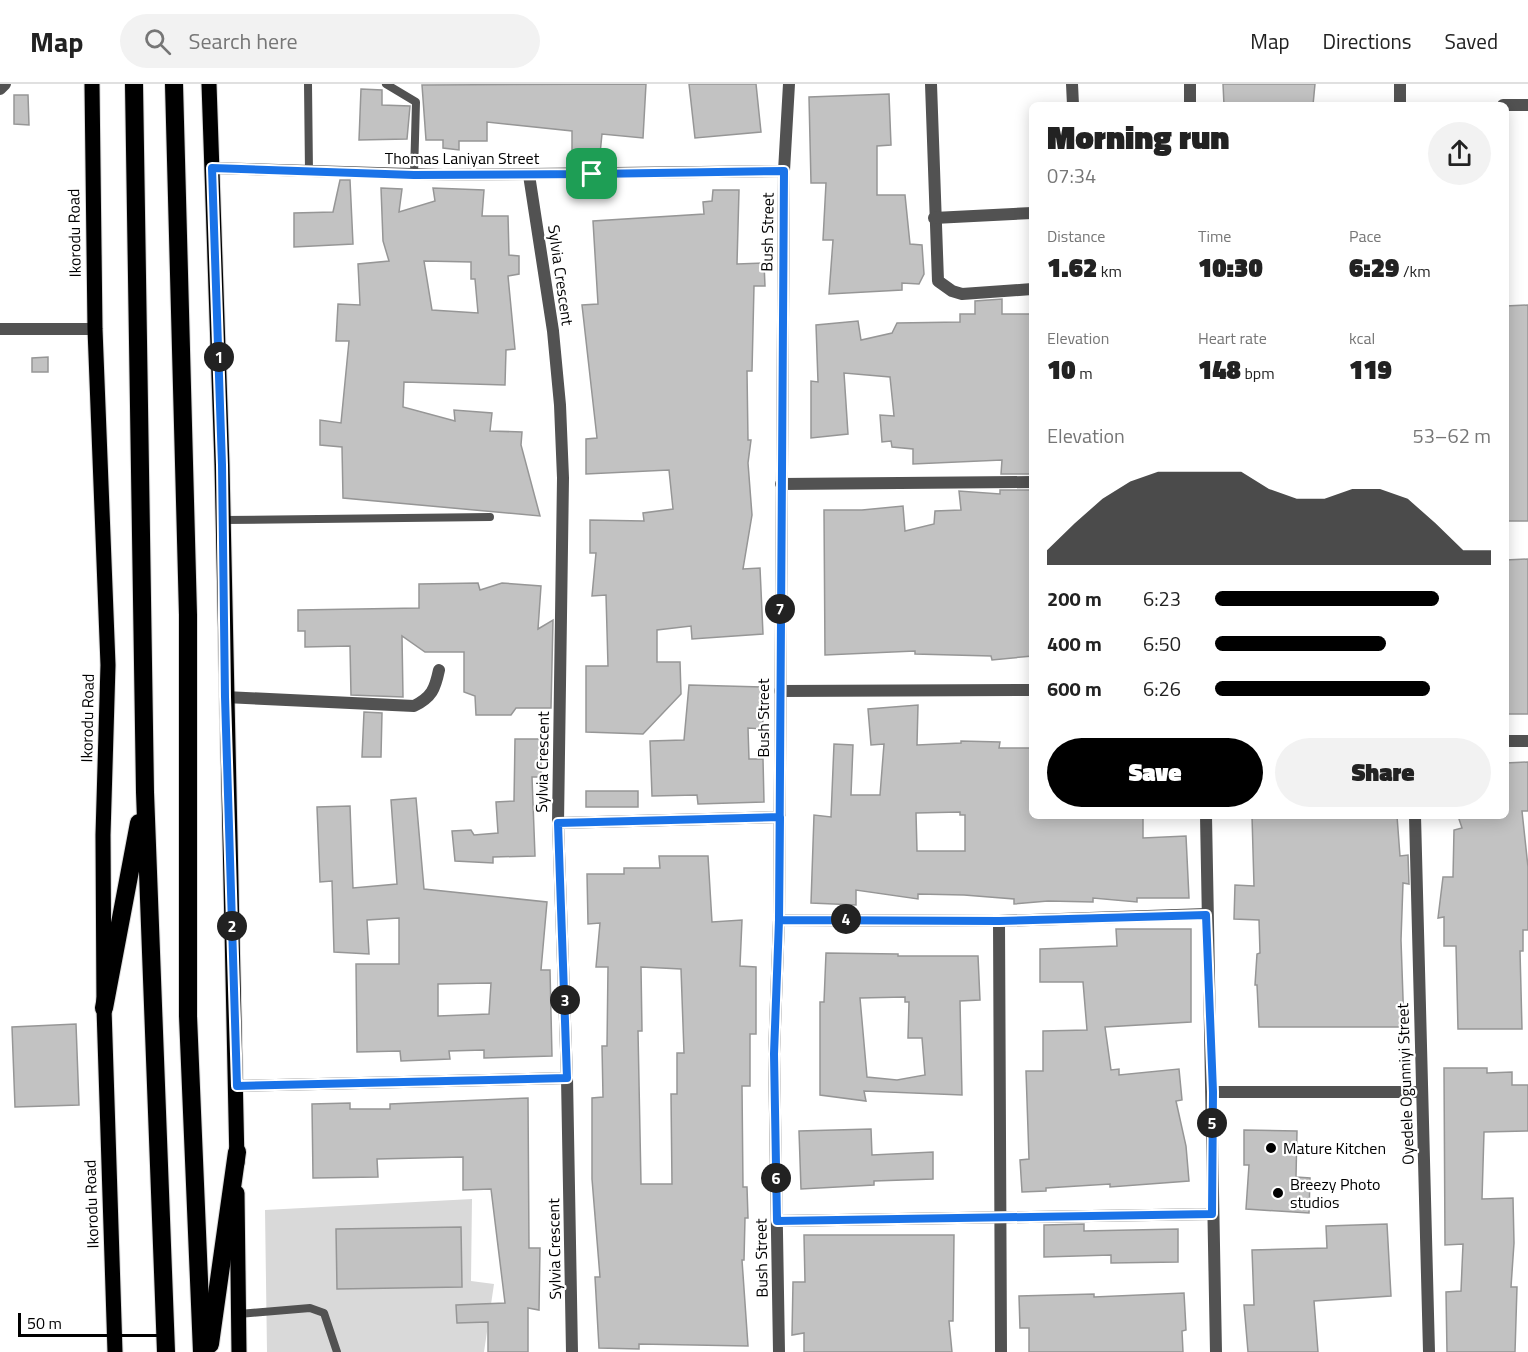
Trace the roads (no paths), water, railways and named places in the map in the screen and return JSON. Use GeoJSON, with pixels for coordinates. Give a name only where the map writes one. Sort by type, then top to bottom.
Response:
{"type":"FeatureCollection","features":[{"type":"Feature","properties":{"kind":"highway"},"geometry":{"type":"LineString","coordinates":[[123,84],[135,130]]}},
{"type":"Feature","properties":{"kind":"highway"},"geometry":{"type":"LineString","coordinates":[[134,84],[145,792],[166,1352]]}},
{"type":"Feature","properties":{"kind":"highway"},"geometry":{"type":"LineString","coordinates":[[174,84],[188,615],[188,1016],[202,1352]]}},
{"type":"Feature","properties":{"kind":"highway"},"geometry":{"type":"LineString","coordinates":[[104,1008],[145,792]]}},
{"type":"Feature","properties":{"kind":"highway"},"geometry":{"type":"LineString","coordinates":[[209,1352],[237,1152]]}},
{"type":"Feature","properties":{"kind":"main road","name":"Ikorodu Road"},"geometry":{"type":"LineString","coordinates":[[92,84],[95,328],[108,665],[103,835],[104,1008],[115,1352]]}},
{"type":"Feature","properties":{"kind":"main road"},"geometry":{"type":"LineString","coordinates":[[209,84],[218,315],[225,697],[237,1086],[239,1352]]}},
{"type":"Feature","properties":{"kind":"street"},"geometry":{"type":"LineString","coordinates":[[0,89],[5,84]]}},
{"type":"Feature","properties":{"kind":"street","name":"Bush Street"},"geometry":{"type":"LineString","coordinates":[[779,1352],[774,1054],[779,920],[784,171],[789,84]]}},
{"type":"Feature","properties":{"kind":"street"},"geometry":{"type":"LineString","coordinates":[[931,84],[938,281],[962,294],[1029,289]]}},
{"type":"Feature","properties":{"kind":"street"},"geometry":{"type":"LineString","coordinates":[[1072,84],[1072,102]]}},
{"type":"Feature","properties":{"kind":"street"},"geometry":{"type":"LineString","coordinates":[[1190,84],[1190,102]]}},
{"type":"Feature","properties":{"kind":"street"},"geometry":{"type":"LineString","coordinates":[[1400,84],[1400,102]]}},
{"type":"Feature","properties":{"kind":"street"},"geometry":{"type":"LineString","coordinates":[[1509,105],[1528,105]]}},
{"type":"Feature","properties":{"kind":"street","name":"Thomas Laniyan Street"},"geometry":{"type":"LineString","coordinates":[[212,168],[414,175],[784,171]]}},
{"type":"Feature","properties":{"kind":"street","name":"Sylvia Crescent"},"geometry":{"type":"LineString","coordinates":[[529,175],[553,331],[560,405],[563,478],[558,823],[567,1078],[572,1352]]}},
{"type":"Feature","properties":{"kind":"street"},"geometry":{"type":"LineString","coordinates":[[934,218],[1029,213]]}},
{"type":"Feature","properties":{"kind":"street"},"geometry":{"type":"LineString","coordinates":[[0,329],[95,328]]}},
{"type":"Feature","properties":{"kind":"street"},"geometry":{"type":"LineString","coordinates":[[782,484],[1029,482]]}},
{"type":"Feature","properties":{"kind":"street"},"geometry":{"type":"LineString","coordinates":[[225,697],[414,706],[428,699],[435,690],[439,670]]}},
{"type":"Feature","properties":{"kind":"street"},"geometry":{"type":"LineString","coordinates":[[780,691],[1029,690]]}},
{"type":"Feature","properties":{"kind":"street"},"geometry":{"type":"LineString","coordinates":[[1509,741],[1528,741]]}},
{"type":"Feature","properties":{"kind":"street"},"geometry":{"type":"LineString","coordinates":[[558,823],[780,817]]}},
{"type":"Feature","properties":{"kind":"street"},"geometry":{"type":"LineString","coordinates":[[1206,819],[1206,915],[1213,1092],[1212,1214],[1216,1352]]}},
{"type":"Feature","properties":{"kind":"street","name":"Oyedele Ogunniyi Street"},"geometry":{"type":"LineString","coordinates":[[1415,819],[1429,1352]]}},
{"type":"Feature","properties":{"kind":"street"},"geometry":{"type":"LineString","coordinates":[[779,920],[999,921],[1206,915]]}},
{"type":"Feature","properties":{"kind":"street"},"geometry":{"type":"LineString","coordinates":[[999,921],[1001,1352]]}},
{"type":"Feature","properties":{"kind":"street"},"geometry":{"type":"LineString","coordinates":[[237,1086],[567,1078]]}},
{"type":"Feature","properties":{"kind":"street"},"geometry":{"type":"LineString","coordinates":[[1213,1092],[1422,1092]]}},
{"type":"Feature","properties":{"kind":"street"},"geometry":{"type":"LineString","coordinates":[[777,1221],[1212,1214]]}},
{"type":"Feature","properties":{"kind":"lane"},"geometry":{"type":"LineString","coordinates":[[308,84],[309,173]]}},
{"type":"Feature","properties":{"kind":"lane"},"geometry":{"type":"LineString","coordinates":[[386,84],[416,102],[414,175]]}},
{"type":"Feature","properties":{"kind":"lane"},"geometry":{"type":"LineString","coordinates":[[222,520],[490,517]]}},
{"type":"Feature","properties":{"kind":"lane"},"geometry":{"type":"LineString","coordinates":[[239,1314],[310,1308],[324,1313],[337,1352]]}},
{"type":"Feature","properties":{"kind":"place","name":"Mature Kitchen"},"geometry":{"type":"Point","coordinates":[1271,1148]}},
{"type":"Feature","properties":{"kind":"place","name":"Breezy Photo studios"},"geometry":{"type":"Point","coordinates":[1278,1193]}}]}
